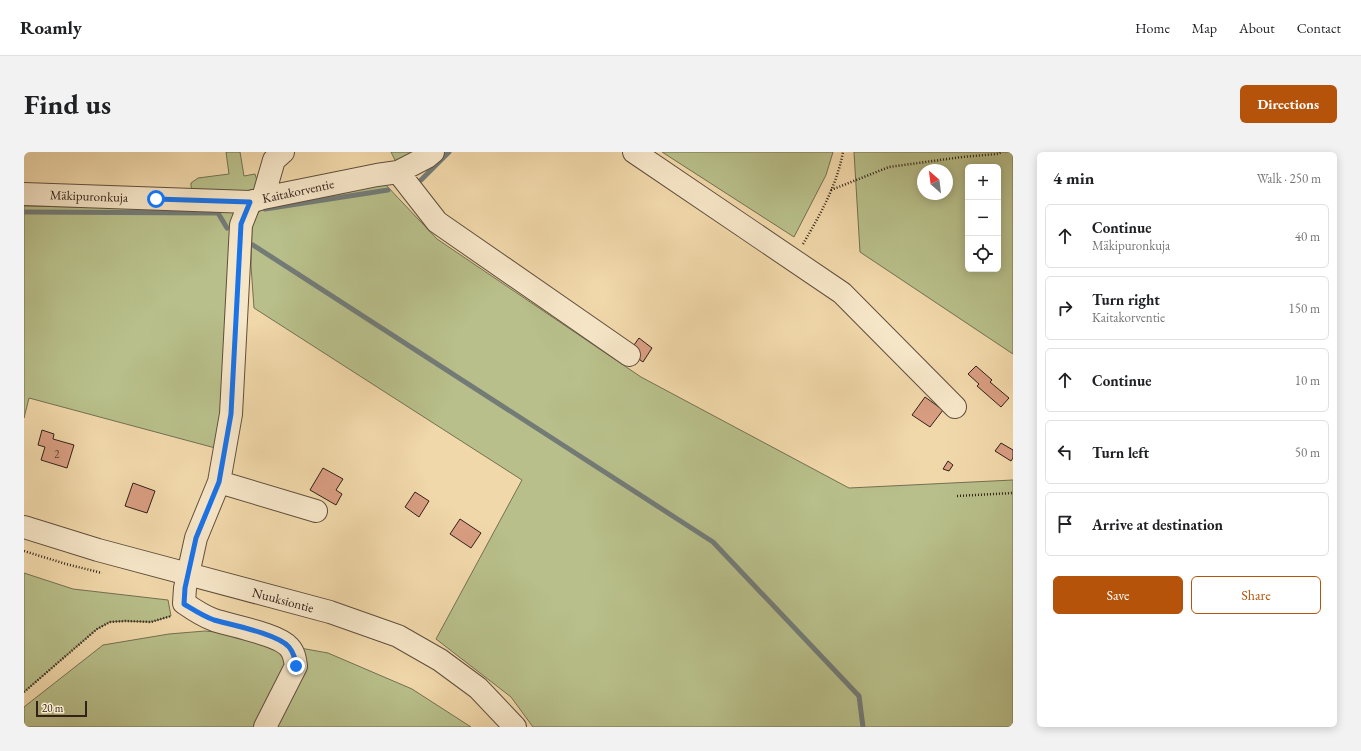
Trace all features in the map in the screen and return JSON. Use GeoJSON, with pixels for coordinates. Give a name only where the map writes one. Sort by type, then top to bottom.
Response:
{"type":"FeatureCollection","features":[{"type":"Feature","properties":{"kind":"street"},"geometry":{"type":"LineString","coordinates":[[256,200],[274,160],[283,152]]}},
{"type":"Feature","properties":{"kind":"street","name":"Kaitakorventie"},"geometry":{"type":"LineString","coordinates":[[184,604],[185,588],[196,538],[219,482],[231,414],[241,224],[256,200],[398,172],[427,157],[433,152]]}},
{"type":"Feature","properties":{"kind":"street"},"geometry":{"type":"LineString","coordinates":[[634,152],[842,293],[955,407]]}},
{"type":"Feature","properties":{"kind":"street"},"geometry":{"type":"LineString","coordinates":[[398,172],[437,222],[629,355]]}},
{"type":"Feature","properties":{"kind":"street","name":"Mäkipuronkuja"},"geometry":{"type":"LineString","coordinates":[[24,194],[256,200]]}},
{"type":"Feature","properties":{"kind":"street"},"geometry":{"type":"LineString","coordinates":[[219,482],[316,511]]}},
{"type":"Feature","properties":{"kind":"street","name":"Nuuksiontie"},"geometry":{"type":"LineString","coordinates":[[24,527],[98,550],[330,612],[398,636],[440,660],[478,688],[515,727]]}},
{"type":"Feature","properties":{"kind":"street"},"geometry":{"type":"LineString","coordinates":[[184,604],[212,619],[275,637],[289,646],[295,656],[296,666],[265,727]]}},
{"type":"Feature","properties":{"kind":"path"},"geometry":{"type":"LineString","coordinates":[[794,260],[823,210],[840,166],[843,152]]}},
{"type":"Feature","properties":{"kind":"path"},"geometry":{"type":"LineString","coordinates":[[831,190],[889,167],[962,157],[998,154],[1002,152]]}},
{"type":"Feature","properties":{"kind":"path"},"geometry":{"type":"LineString","coordinates":[[957,496],[1013,493]]}},
{"type":"Feature","properties":{"kind":"path"},"geometry":{"type":"LineString","coordinates":[[24,692],[97,629],[110,622],[151,622],[171,616],[184,604]]}},
{"type":"Feature","properties":{"kind":"green space"},"geometry":{"type":"Polygon","coordinates":[[[226,152],[240,152],[244,176],[255,174],[258,184],[255,189],[247,194],[200,196],[191,187],[191,183],[198,178],[229,174],[226,152]]]}},
{"type":"Feature","properties":{"kind":"green space"},"geometry":{"type":"Polygon","coordinates":[[[391,152],[422,152],[396,162],[391,152]]]}},
{"type":"Feature","properties":{"kind":"green space"},"geometry":{"type":"Polygon","coordinates":[[[662,152],[833,152],[826,175],[794,237],[662,152]]]}},
{"type":"Feature","properties":{"kind":"green space"},"geometry":{"type":"Polygon","coordinates":[[[854,152],[1013,152],[1013,354],[860,252],[854,152]]]}},
{"type":"Feature","properties":{"kind":"green space"},"geometry":{"type":"Polygon","coordinates":[[[384,183],[437,239],[641,377],[849,488],[1013,480],[1013,727],[533,727],[511,697],[436,639],[522,480],[254,308],[251,266],[252,225],[258,213],[266,205],[384,183]]]}},
{"type":"Feature","properties":{"kind":"green space"},"geometry":{"type":"Polygon","coordinates":[[[24,206],[235,210],[219,449],[29,398],[24,418],[24,206]]]}},
{"type":"Feature","properties":{"kind":"green space"},"geometry":{"type":"Polygon","coordinates":[[[24,573],[73,589],[168,600],[171,616],[151,622],[110,622],[97,629],[24,692],[24,573]]]}},
{"type":"Feature","properties":{"kind":"green space"},"geometry":{"type":"Polygon","coordinates":[[[205,631],[275,637],[289,646],[328,653],[412,689],[471,727],[24,727],[24,707],[103,645],[169,634],[205,631]]]}},
{"type":"Feature","properties":{"kind":"building"},"geometry":{"type":"Polygon","coordinates":[[[639,338],[652,348],[643,362],[629,352],[639,338]]]}},
{"type":"Feature","properties":{"kind":"building"},"geometry":{"type":"Polygon","coordinates":[[[976,366],[992,380],[990,382],[1009,398],[1001,407],[977,386],[979,384],[968,374],[976,366]]]}},
{"type":"Feature","properties":{"kind":"building"},"geometry":{"type":"Polygon","coordinates":[[[925,397],[943,410],[930,427],[912,415],[925,397]]]}},
{"type":"Feature","properties":{"kind":"building"},"geometry":{"type":"Polygon","coordinates":[[[42,430],[54,434],[53,439],[74,445],[67,468],[41,460],[45,447],[38,445],[42,430]]]}},
{"type":"Feature","properties":{"kind":"building"},"geometry":{"type":"Polygon","coordinates":[[[1001,443],[1013,450],[1013,458],[1011,461],[995,451],[1001,443]]]}},
{"type":"Feature","properties":{"kind":"building"},"geometry":{"type":"Polygon","coordinates":[[[948,461],[953,465],[949,471],[943,469],[948,461]]]}},
{"type":"Feature","properties":{"kind":"building"},"geometry":{"type":"Polygon","coordinates":[[[323,468],[343,479],[336,490],[342,494],[336,505],[310,490],[323,468]]]}},
{"type":"Feature","properties":{"kind":"building"},"geometry":{"type":"Polygon","coordinates":[[[133,483],[155,491],[147,513],[125,506],[133,483]]]}},
{"type":"Feature","properties":{"kind":"building"},"geometry":{"type":"Polygon","coordinates":[[[415,492],[429,501],[419,517],[405,507],[415,492]]]}},
{"type":"Feature","properties":{"kind":"building"},"geometry":{"type":"Polygon","coordinates":[[[460,519],[481,533],[471,548],[450,534],[460,519]]]}},
{"type":"Feature","properties":{"kind":"waterway"},"geometry":{"type":"LineString","coordinates":[[421,180],[449,152]]}},
{"type":"Feature","properties":{"kind":"waterway"},"geometry":{"type":"LineString","coordinates":[[265,209],[388,190]]}},
{"type":"Feature","properties":{"kind":"waterway"},"geometry":{"type":"LineString","coordinates":[[24,212],[218,213],[227,228]]}},
{"type":"Feature","properties":{"kind":"waterway"},"geometry":{"type":"LineString","coordinates":[[253,245],[713,542],[859,696],[863,727]]}},
{"type":"Feature","properties":{"kind":"route"},"geometry":{"type":"LineString","coordinates":[[156,199],[250,202],[241,224],[231,414],[219,482],[196,538],[185,588],[184,604],[212,619],[275,637],[289,646],[295,656],[296,666]]}}]}
